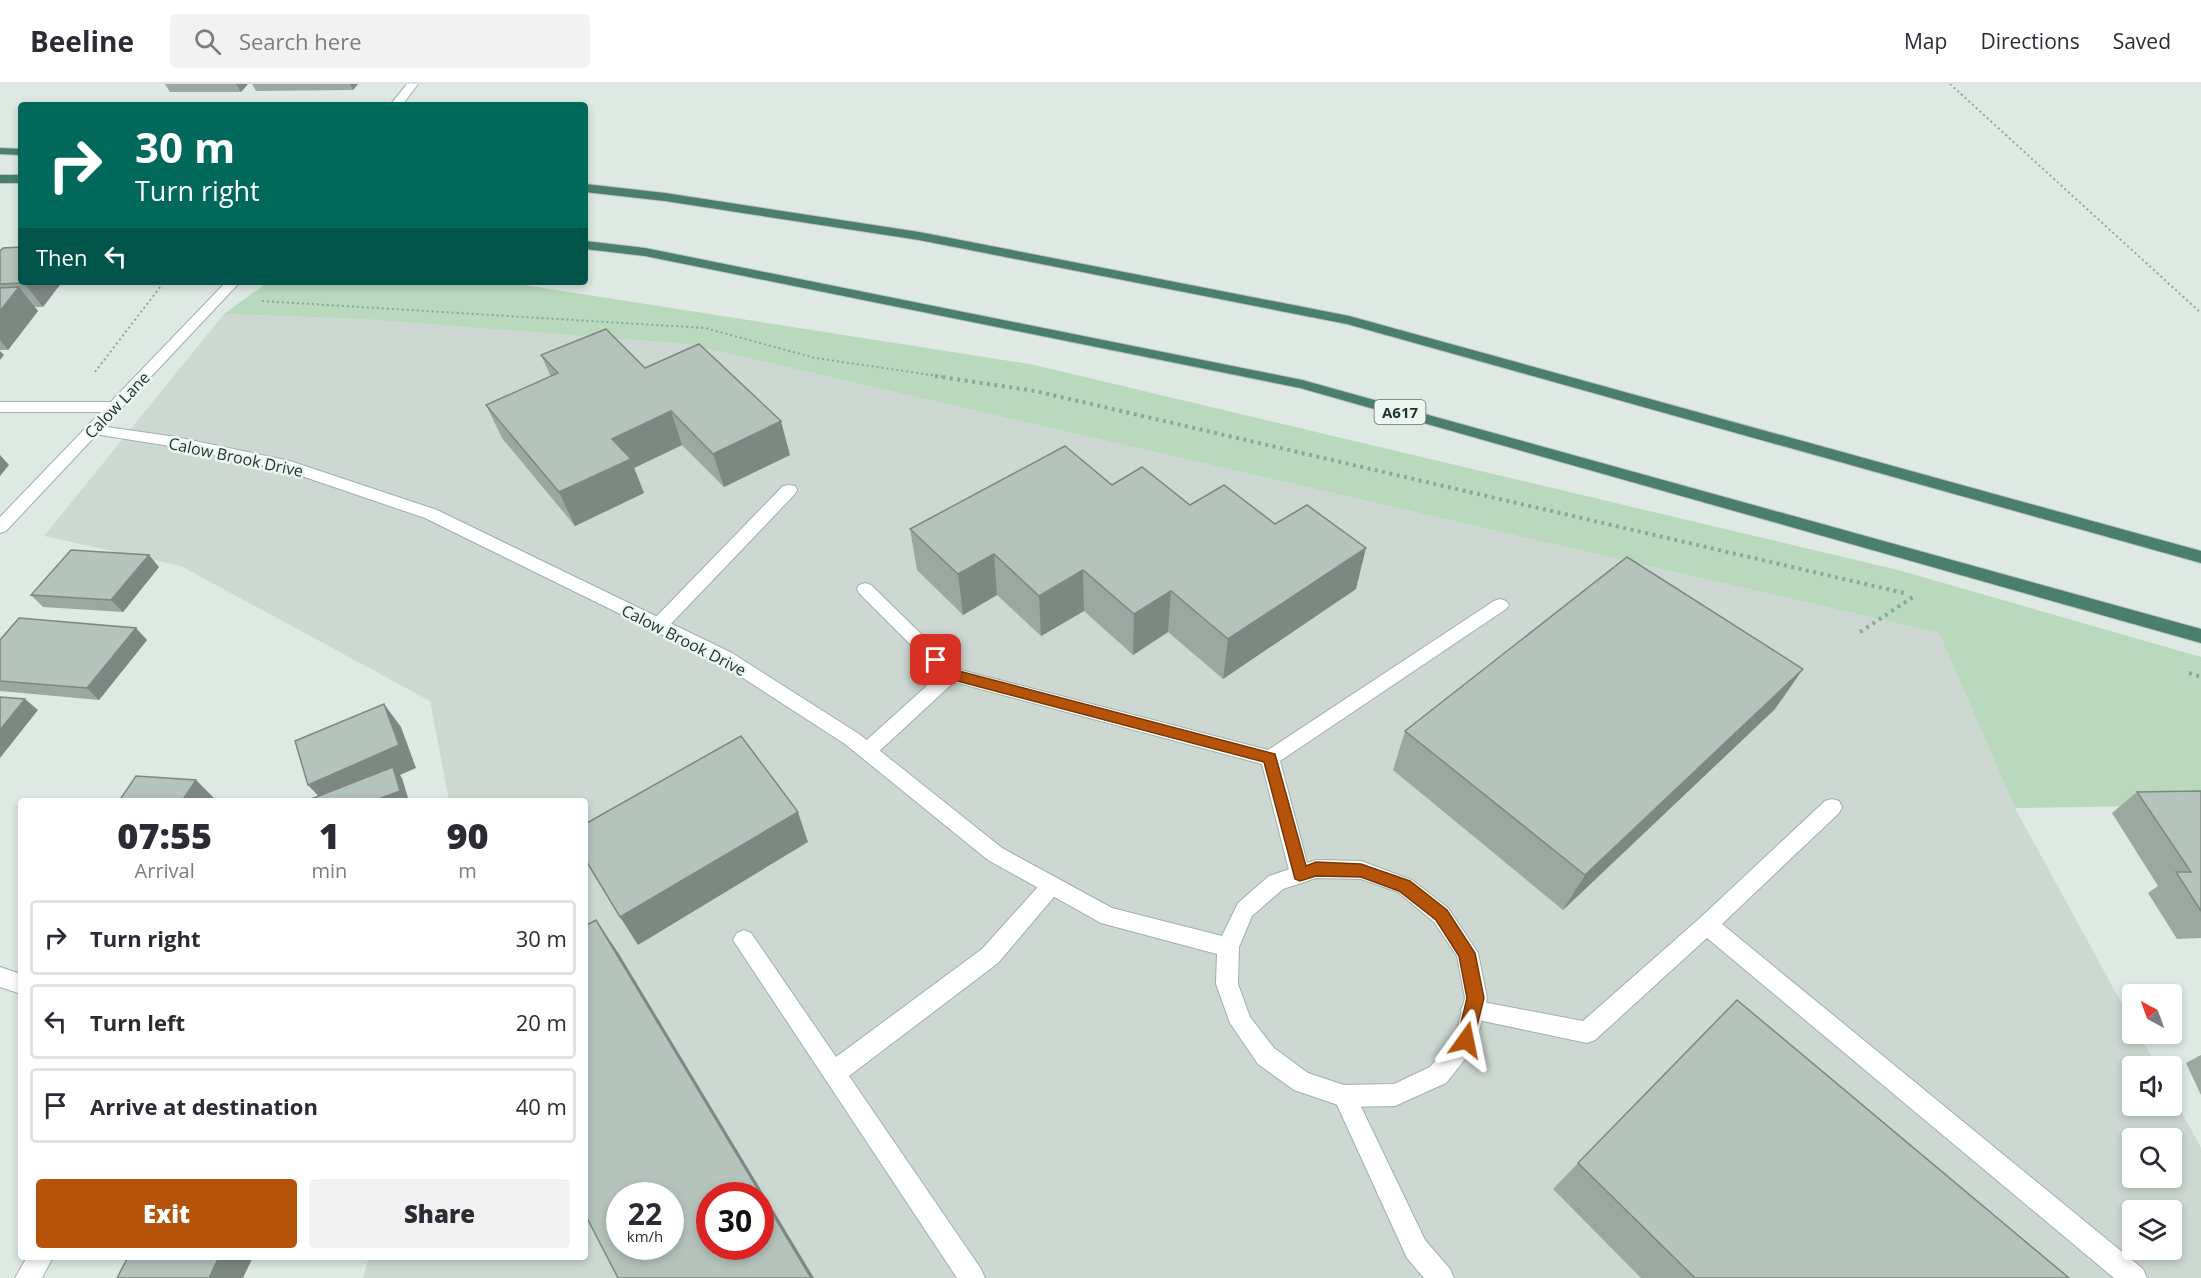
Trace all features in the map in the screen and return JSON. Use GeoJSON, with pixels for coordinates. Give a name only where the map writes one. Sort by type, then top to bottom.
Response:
{"type":"FeatureCollection","features":[{"type":"Feature","properties":{"kind":"highway"},"geometry":{"type":"LineString","coordinates":[[0,151],[18,152]]}},
{"type":"Feature","properties":{"kind":"highway"},"geometry":{"type":"LineString","coordinates":[[0,179],[18,179]]}},
{"type":"Feature","properties":{"kind":"highway"},"geometry":{"type":"LineString","coordinates":[[588,188],[665,197],[919,236],[1349,320],[2201,558]]}},
{"type":"Feature","properties":{"kind":"highway","name":"A617"},"geometry":{"type":"LineString","coordinates":[[588,245],[657,255],[1302,384],[2201,636]]}},
{"type":"Feature","properties":{"kind":"street"},"geometry":{"type":"LineString","coordinates":[[398,102],[413,84]]}},
{"type":"Feature","properties":{"kind":"street","name":"Calow Lane"},"geometry":{"type":"LineString","coordinates":[[0,527],[228,287]]}},
{"type":"Feature","properties":{"kind":"street"},"geometry":{"type":"LineString","coordinates":[[0,407],[116,407]]}},
{"type":"Feature","properties":{"kind":"street","name":"Calow Brook Drive"},"geometry":{"type":"LineString","coordinates":[[93,430],[176,442],[290,466],[431,514],[726,658],[852,739],[995,854],[1108,916],[1228,947]]}},
{"type":"Feature","properties":{"kind":"street"},"geometry":{"type":"LineString","coordinates":[[659,625],[789,490]]}},
{"type":"Feature","properties":{"kind":"street"},"geometry":{"type":"LineString","coordinates":[[865,589],[951,674],[1270,758],[1500,605]]}},
{"type":"Feature","properties":{"kind":"street"},"geometry":{"type":"LineString","coordinates":[[867,751],[951,674]]}},
{"type":"Feature","properties":{"kind":"street"},"geometry":{"type":"LineString","coordinates":[[1270,758],[1300,874]]}},
{"type":"Feature","properties":{"kind":"street"},"geometry":{"type":"LineString","coordinates":[[1472,1010],[1587,1032],[1707,926],[1832,807]]}},
{"type":"Feature","properties":{"kind":"street"},"geometry":{"type":"LineString","coordinates":[[1316,869],[1361,870],[1405,886],[1441,915],[1467,953],[1476,998],[1466,1040],[1438,1075],[1395,1095],[1344,1096],[1302,1082],[1266,1056],[1241,1023],[1227,984],[1228,947],[1245,910],[1276,882],[1300,874],[1316,869]]}},
{"type":"Feature","properties":{"kind":"street"},"geometry":{"type":"LineString","coordinates":[[834,1073],[990,957],[1052,885]]}},
{"type":"Feature","properties":{"kind":"street"},"geometry":{"type":"LineString","coordinates":[[1707,926],[2134,1278]]}},
{"type":"Feature","properties":{"kind":"street"},"geometry":{"type":"LineString","coordinates":[[744,940],[972,1278]]}},
{"type":"Feature","properties":{"kind":"street"},"geometry":{"type":"LineString","coordinates":[[0,977],[18,983]]}},
{"type":"Feature","properties":{"kind":"street"},"geometry":{"type":"LineString","coordinates":[[1344,1096],[1416,1250],[1441,1278]]}},
{"type":"Feature","properties":{"kind":"street"},"geometry":{"type":"LineString","coordinates":[[28,1278],[39,1260]]}},
{"type":"Feature","properties":{"kind":"path"},"geometry":{"type":"LineString","coordinates":[[1950,84],[2201,313]]}},
{"type":"Feature","properties":{"kind":"path"},"geometry":{"type":"LineString","coordinates":[[73,406],[86,384],[162,285]]}},
{"type":"Feature","properties":{"kind":"path"},"geometry":{"type":"LineString","coordinates":[[228,287],[260,301],[705,328],[814,358],[1035,391],[1927,599]]}},
{"type":"Feature","properties":{"kind":"path"},"geometry":{"type":"LineString","coordinates":[[1860,632],[1916,596]]}},
{"type":"Feature","properties":{"kind":"path"},"geometry":{"type":"LineString","coordinates":[[2188,673],[2201,677]]}},
{"type":"Feature","properties":{"kind":"shaded area"},"geometry":{"type":"Polygon","coordinates":[[[224,314],[362,319],[687,344],[1939,633],[2015,808],[2122,1004],[2122,1044],[2144,1044],[2151,1056],[2122,1056],[2122,1116],[2182,1116],[2182,1113],[2201,1148],[2201,1278],[363,1278],[368,1260],[588,1260],[588,798],[448,798],[430,701],[181,566],[44,536],[224,314]]]}},
{"type":"Feature","properties":{"kind":"green space"},"geometry":{"type":"Polygon","coordinates":[[[264,285],[523,285],[1030,364],[1902,571],[2201,657],[2201,805],[2015,808],[1939,633],[687,344],[362,319],[224,314],[264,285]]]}},
{"type":"Feature","properties":{"kind":"building"},"geometry":{"type":"Polygon","coordinates":[[[18,247],[18,283],[0,284],[0,251],[3,248],[18,247]]]}},
{"type":"Feature","properties":{"kind":"building"},"geometry":{"type":"Polygon","coordinates":[[[19,287],[0,311],[0,288],[19,287]]]}},
{"type":"Feature","properties":{"kind":"building"},"geometry":{"type":"Polygon","coordinates":[[[606,329],[645,368],[699,344],[781,421],[713,454],[671,411],[612,439],[631,459],[559,492],[486,405],[558,373],[541,355],[606,329]]]}},
{"type":"Feature","properties":{"kind":"building"},"geometry":{"type":"Polygon","coordinates":[[[1065,446],[1112,485],[1142,467],[1190,505],[1224,485],[1275,524],[1307,505],[1366,548],[1228,639],[1171,591],[1134,614],[1083,570],[1039,596],[994,554],[958,574],[910,529],[1065,446]]]}},
{"type":"Feature","properties":{"kind":"building"},"geometry":{"type":"Polygon","coordinates":[[[71,550],[149,555],[111,600],[31,595],[71,550]]]}},
{"type":"Feature","properties":{"kind":"building"},"geometry":{"type":"Polygon","coordinates":[[[1627,557],[1803,669],[1585,875],[1405,731],[1627,557]]]}},
{"type":"Feature","properties":{"kind":"building"},"geometry":{"type":"Polygon","coordinates":[[[19,618],[136,628],[87,688],[0,681],[0,640],[19,618]]]}},
{"type":"Feature","properties":{"kind":"building"},"geometry":{"type":"Polygon","coordinates":[[[0,697],[25,699],[0,730],[0,697]]]}},
{"type":"Feature","properties":{"kind":"building"},"geometry":{"type":"Polygon","coordinates":[[[384,704],[399,745],[308,785],[295,741],[384,704]]]}},
{"type":"Feature","properties":{"kind":"building"},"geometry":{"type":"Polygon","coordinates":[[[741,736],[798,812],[620,917],[588,864],[588,822],[741,736]]]}},
{"type":"Feature","properties":{"kind":"building"},"geometry":{"type":"Polygon","coordinates":[[[393,767],[400,791],[381,798],[314,798],[393,767]]]}},
{"type":"Feature","properties":{"kind":"building"},"geometry":{"type":"Polygon","coordinates":[[[136,776],[196,780],[184,798],[121,798],[136,776]]]}},
{"type":"Feature","properties":{"kind":"building"},"geometry":{"type":"Polygon","coordinates":[[[2201,791],[2201,911],[2176,872],[2191,872],[2137,792],[2201,791]]]}},
{"type":"Feature","properties":{"kind":"building"},"geometry":{"type":"Polygon","coordinates":[[[596,920],[753,1182],[696,1182],[696,1260],[774,1260],[774,1216],[811,1278],[618,1278],[609,1260],[684,1260],[684,1182],[606,1182],[606,1255],[588,1220],[588,924],[596,920]]]}},
{"type":"Feature","properties":{"kind":"building"},"geometry":{"type":"Polygon","coordinates":[[[1737,1000],[2069,1278],[1695,1278],[1578,1163],[1737,1000]]]}},
{"type":"Feature","properties":{"kind":"building"},"geometry":{"type":"Polygon","coordinates":[[[126,1260],[218,1260],[209,1278],[117,1278],[126,1260]]]}},
{"type":"Feature","properties":{"kind":"route"},"geometry":{"type":"LineString","coordinates":[[936,660],[951,674],[1270,758],[1300,874],[1316,869],[1361,870],[1405,886],[1441,915],[1467,953],[1476,998],[1466,1040]]}}]}
